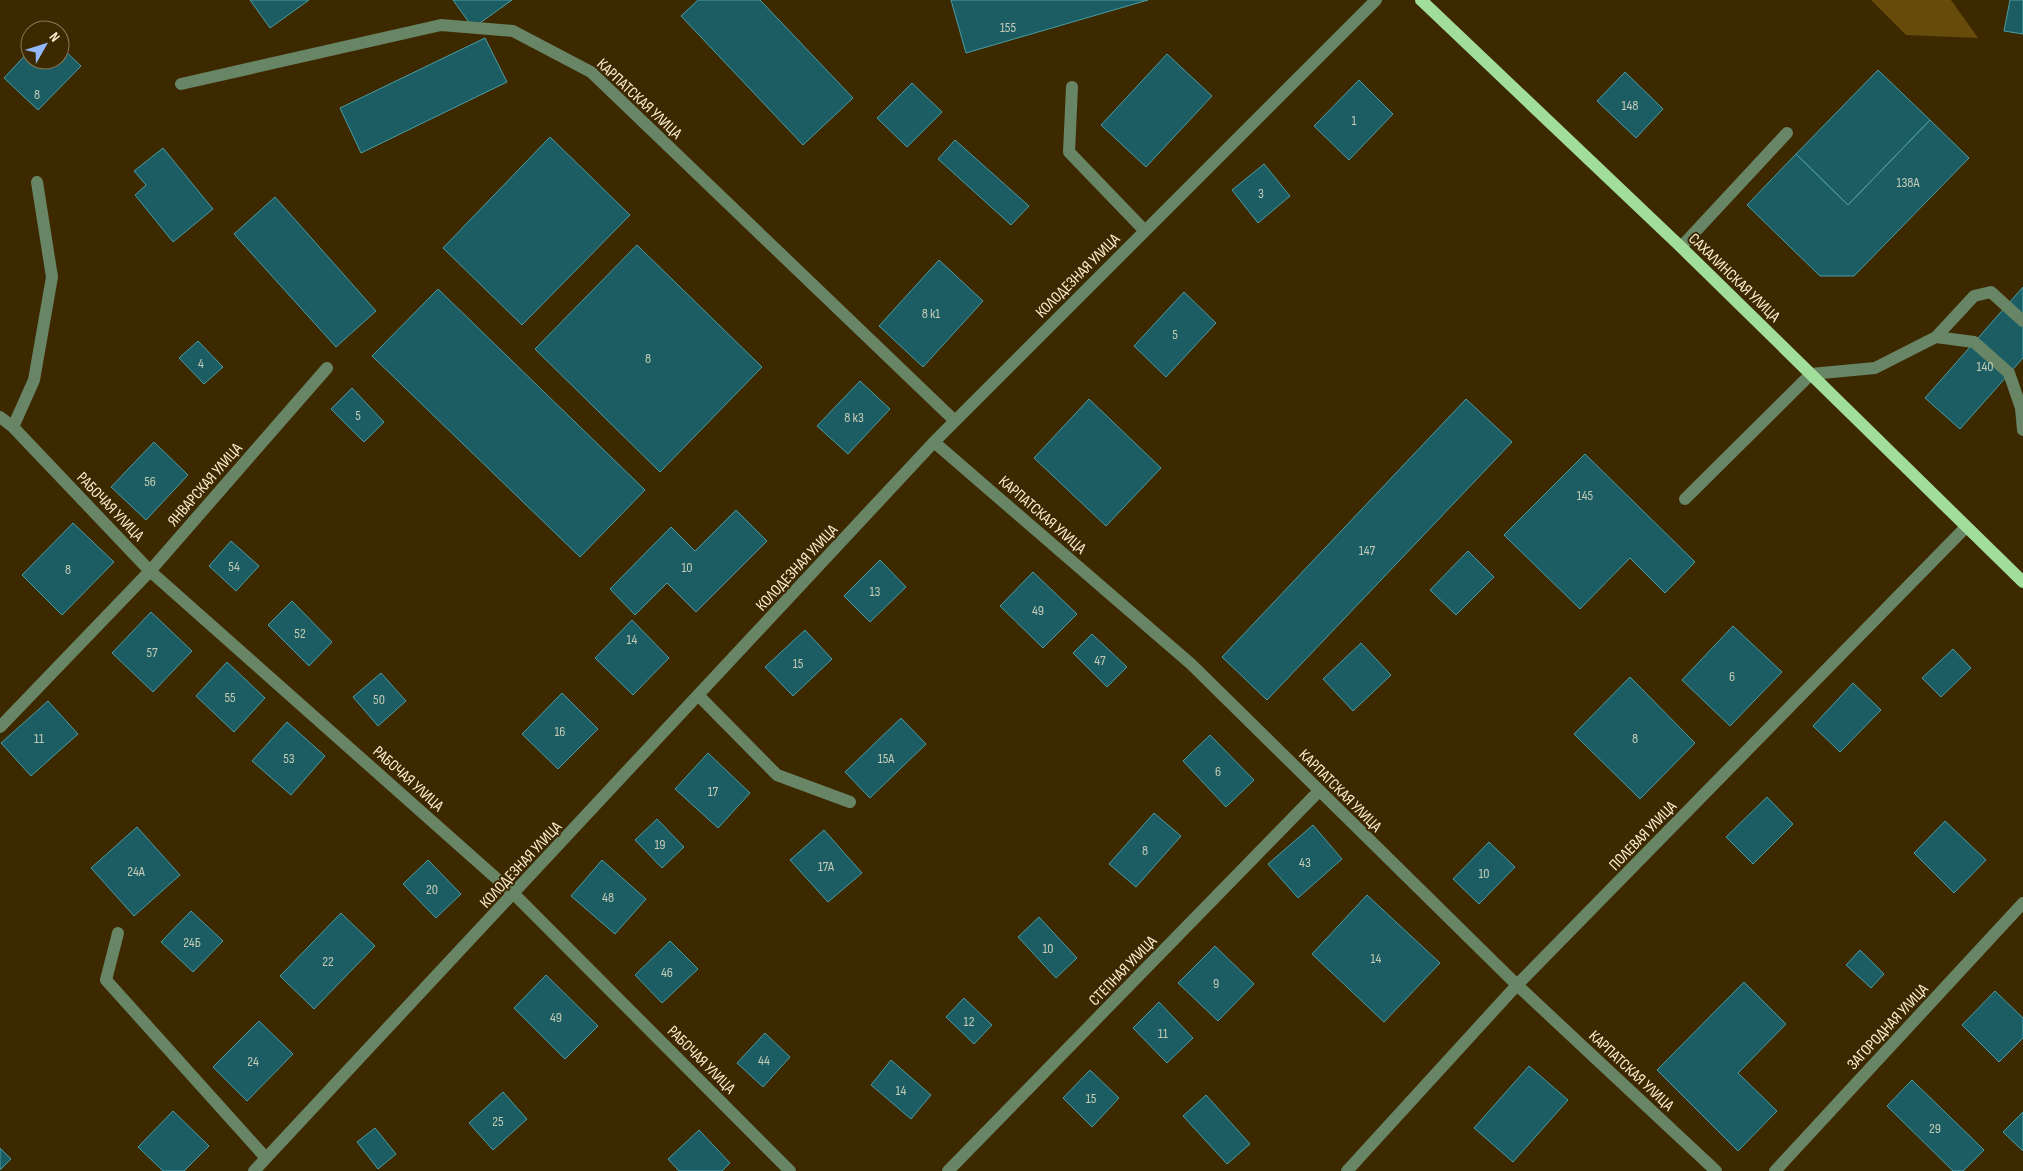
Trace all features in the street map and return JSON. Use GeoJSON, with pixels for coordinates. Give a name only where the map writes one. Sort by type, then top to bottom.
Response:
{"type":"FeatureCollection","features":[{"type":"Feature","properties":{"kind":"main road","name":"САХАЛИНСКАЯ УЛИЦА"},"geometry":{"type":"LineString","coordinates":[[1421,0],[1681,247],[2023,582]]}},
{"type":"Feature","properties":{"kind":"street","name":"КОЛОДЕЗНАЯ УЛИЦА"},"geometry":{"type":"LineString","coordinates":[[254,1171],[934,442],[1376,0]]}},
{"type":"Feature","properties":{"kind":"street","name":"КАРПАТСКАЯ УЛИЦА"},"geometry":{"type":"LineString","coordinates":[[181,84],[441,25],[513,31],[591,72],[955,421]]}},
{"type":"Feature","properties":{"kind":"street"},"geometry":{"type":"LineString","coordinates":[[1072,87],[1069,152],[1145,231]]}},
{"type":"Feature","properties":{"kind":"street"},"geometry":{"type":"LineString","coordinates":[[1681,247],[1787,133]]}},
{"type":"Feature","properties":{"kind":"street"},"geometry":{"type":"LineString","coordinates":[[13,427],[34,380],[52,277],[37,182]]}},
{"type":"Feature","properties":{"kind":"street"},"geometry":{"type":"LineString","coordinates":[[1685,499],[1811,374],[1875,368],[1936,337],[1974,296],[1992,292],[2023,320]]}},
{"type":"Feature","properties":{"kind":"street"},"geometry":{"type":"LineString","coordinates":[[1936,337],[1974,342],[2009,373],[2022,407],[2023,430]]}},
{"type":"Feature","properties":{"kind":"street","name":"ЯНВАРСКАЯ УЛИЦА"},"geometry":{"type":"LineString","coordinates":[[0,726],[150,571],[327,368]]}},
{"type":"Feature","properties":{"kind":"street","name":"РАБОЧАЯ УЛИЦА"},"geometry":{"type":"LineString","coordinates":[[0,417],[13,427],[150,571],[514,894],[790,1171]]}},
{"type":"Feature","properties":{"kind":"street","name":"КАРПАТСКАЯ УЛИЦА"},"geometry":{"type":"LineString","coordinates":[[934,442],[1192,664],[1517,985],[1716,1171]]}},
{"type":"Feature","properties":{"kind":"street","name":"ПОЛЕВАЯ УЛИЦА"},"geometry":{"type":"LineString","coordinates":[[1347,1171],[1517,985],[1966,527]]}},
{"type":"Feature","properties":{"kind":"street"},"geometry":{"type":"LineString","coordinates":[[699,696],[777,775],[850,802]]}},
{"type":"Feature","properties":{"kind":"street","name":"СТЕПНАЯ УЛИЦА"},"geometry":{"type":"LineString","coordinates":[[948,1171],[1319,791]]}},
{"type":"Feature","properties":{"kind":"street","name":"ЗАГОРОДНАЯ УЛИЦА"},"geometry":{"type":"LineString","coordinates":[[1775,1171],[2023,903]]}},
{"type":"Feature","properties":{"kind":"street"},"geometry":{"type":"LineString","coordinates":[[118,933],[106,980],[266,1158]]}},
{"type":"Feature","properties":{"kind":"shaded area"},"geometry":{"type":"Polygon","coordinates":[[[1871,0],[1951,0],[1978,38],[1906,35],[1871,0]]]}},
{"type":"Feature","properties":{"kind":"building"},"geometry":{"type":"Polygon","coordinates":[[[250,0],[309,0],[270,28],[250,0]]]}},
{"type":"Feature","properties":{"kind":"building"},"geometry":{"type":"Polygon","coordinates":[[[453,0],[512,0],[473,28],[453,0]]]}},
{"type":"Feature","properties":{"kind":"building"},"geometry":{"type":"Polygon","coordinates":[[[698,0],[760,0],[853,98],[803,145],[681,16],[698,0]]]}},
{"type":"Feature","properties":{"kind":"building"},"geometry":{"type":"Polygon","coordinates":[[[951,0],[1148,0],[966,53],[951,0]]]}},
{"type":"Feature","properties":{"kind":"building"},"geometry":{"type":"Polygon","coordinates":[[[2010,0],[2023,0],[2023,34],[2004,31],[2010,0]]]}},
{"type":"Feature","properties":{"kind":"building"},"geometry":{"type":"Polygon","coordinates":[[[485,38],[507,82],[361,153],[340,108],[485,38]]]}},
{"type":"Feature","properties":{"kind":"building"},"geometry":{"type":"Polygon","coordinates":[[[1167,54],[1212,96],[1146,167],[1101,125],[1167,54]]]}},
{"type":"Feature","properties":{"kind":"building"},"geometry":{"type":"Polygon","coordinates":[[[70,56],[81,66],[38,110],[4,78],[20,61],[20,70],[70,70],[70,56]]]}},
{"type":"Feature","properties":{"kind":"building"},"geometry":{"type":"Polygon","coordinates":[[[1878,70],[1930,120],[1848,205],[1796,154],[1878,70]]]}},
{"type":"Feature","properties":{"kind":"building"},"geometry":{"type":"Polygon","coordinates":[[[1625,72],[1663,109],[1636,138],[1597,101],[1625,72]]]}},
{"type":"Feature","properties":{"kind":"building"},"geometry":{"type":"Polygon","coordinates":[[[1359,80],[1393,114],[1349,160],[1314,126],[1359,80]]]}},
{"type":"Feature","properties":{"kind":"building"},"geometry":{"type":"Polygon","coordinates":[[[912,83],[942,112],[907,147],[877,118],[912,83]]]}},
{"type":"Feature","properties":{"kind":"building"},"geometry":{"type":"Polygon","coordinates":[[[1930,120],[1969,158],[1854,276],[1820,276],[1747,205],[1796,154],[1848,205],[1930,120]]]}},
{"type":"Feature","properties":{"kind":"building"},"geometry":{"type":"Polygon","coordinates":[[[550,137],[630,215],[522,325],[443,248],[550,137]]]}},
{"type":"Feature","properties":{"kind":"building"},"geometry":{"type":"Polygon","coordinates":[[[955,140],[1029,206],[1011,225],[938,159],[955,140]]]}},
{"type":"Feature","properties":{"kind":"building"},"geometry":{"type":"Polygon","coordinates":[[[163,148],[213,209],[173,242],[135,195],[146,185],[134,171],[163,148]]]}},
{"type":"Feature","properties":{"kind":"building"},"geometry":{"type":"Polygon","coordinates":[[[1264,164],[1290,196],[1258,223],[1232,190],[1264,164]]]}},
{"type":"Feature","properties":{"kind":"building"},"geometry":{"type":"Polygon","coordinates":[[[275,197],[376,311],[336,347],[234,234],[275,197]]]}},
{"type":"Feature","properties":{"kind":"building"},"geometry":{"type":"Polygon","coordinates":[[[637,245],[762,367],[660,472],[535,349],[637,245]]]}},
{"type":"Feature","properties":{"kind":"building"},"geometry":{"type":"Polygon","coordinates":[[[939,260],[983,301],[923,367],[879,326],[939,260]]]}},
{"type":"Feature","properties":{"kind":"building"},"geometry":{"type":"Polygon","coordinates":[[[2023,287],[2023,358],[1960,429],[1925,398],[2023,287]]]}},
{"type":"Feature","properties":{"kind":"building"},"geometry":{"type":"Polygon","coordinates":[[[438,289],[645,490],[580,557],[372,356],[438,289]]]}},
{"type":"Feature","properties":{"kind":"building"},"geometry":{"type":"Polygon","coordinates":[[[1184,292],[1216,323],[1166,377],[1134,346],[1184,292]]]}},
{"type":"Feature","properties":{"kind":"building"},"geometry":{"type":"Polygon","coordinates":[[[198,341],[223,367],[204,384],[179,358],[198,341]]]}},
{"type":"Feature","properties":{"kind":"building"},"geometry":{"type":"Polygon","coordinates":[[[860,381],[890,409],[848,454],[817,426],[860,381]]]}},
{"type":"Feature","properties":{"kind":"building"},"geometry":{"type":"Polygon","coordinates":[[[352,388],[384,422],[364,442],[331,409],[352,388]]]}},
{"type":"Feature","properties":{"kind":"building"},"geometry":{"type":"Polygon","coordinates":[[[1089,399],[1161,468],[1106,526],[1034,458],[1089,399]]]}},
{"type":"Feature","properties":{"kind":"building"},"geometry":{"type":"Polygon","coordinates":[[[1466,399],[1512,442],[1267,700],[1222,657],[1466,399]]]}},
{"type":"Feature","properties":{"kind":"building"},"geometry":{"type":"Polygon","coordinates":[[[154,442],[188,475],[146,520],[111,487],[154,442]]]}},
{"type":"Feature","properties":{"kind":"building"},"geometry":{"type":"Polygon","coordinates":[[[1585,454],[1695,562],[1665,593],[1630,558],[1580,609],[1504,535],[1585,454]]]}},
{"type":"Feature","properties":{"kind":"building"},"geometry":{"type":"Polygon","coordinates":[[[736,510],[767,541],[696,612],[667,583],[635,615],[610,589],[671,527],[695,551],[736,510]]]}},
{"type":"Feature","properties":{"kind":"building"},"geometry":{"type":"Polygon","coordinates":[[[73,523],[114,562],[62,615],[22,575],[73,523]]]}},
{"type":"Feature","properties":{"kind":"building"},"geometry":{"type":"Polygon","coordinates":[[[231,541],[259,566],[236,591],[209,566],[231,541]]]}},
{"type":"Feature","properties":{"kind":"building"},"geometry":{"type":"Polygon","coordinates":[[[1468,551],[1494,577],[1456,615],[1430,590],[1468,551]]]}},
{"type":"Feature","properties":{"kind":"building"},"geometry":{"type":"Polygon","coordinates":[[[880,560],[906,587],[870,622],[844,596],[880,560]]]}},
{"type":"Feature","properties":{"kind":"building"},"geometry":{"type":"Polygon","coordinates":[[[1033,572],[1077,614],[1043,648],[1000,606],[1033,572]]]}},
{"type":"Feature","properties":{"kind":"building"},"geometry":{"type":"Polygon","coordinates":[[[292,601],[332,642],[309,666],[268,625],[292,601]]]}},
{"type":"Feature","properties":{"kind":"building"},"geometry":{"type":"Polygon","coordinates":[[[151,612],[192,651],[153,692],[112,653],[151,612]]]}},
{"type":"Feature","properties":{"kind":"building"},"geometry":{"type":"Polygon","coordinates":[[[632,620],[669,658],[633,695],[595,658],[632,620]]]}},
{"type":"Feature","properties":{"kind":"building"},"geometry":{"type":"Polygon","coordinates":[[[1733,626],[1782,672],[1730,726],[1682,680],[1733,626]]]}},
{"type":"Feature","properties":{"kind":"building"},"geometry":{"type":"Polygon","coordinates":[[[805,630],[832,659],[793,696],[765,667],[805,630]]]}},
{"type":"Feature","properties":{"kind":"building"},"geometry":{"type":"Polygon","coordinates":[[[1092,634],[1127,667],[1107,687],[1073,653],[1092,634]]]}},
{"type":"Feature","properties":{"kind":"building"},"geometry":{"type":"Polygon","coordinates":[[[1361,643],[1391,675],[1353,711],[1323,679],[1361,643]]]}},
{"type":"Feature","properties":{"kind":"building"},"geometry":{"type":"Polygon","coordinates":[[[1953,649],[1971,668],[1941,697],[1922,678],[1953,649]]]}},
{"type":"Feature","properties":{"kind":"building"},"geometry":{"type":"Polygon","coordinates":[[[227,662],[265,698],[234,732],[196,696],[227,662]]]}},
{"type":"Feature","properties":{"kind":"building"},"geometry":{"type":"Polygon","coordinates":[[[381,673],[406,701],[378,726],[353,697],[381,673]]]}},
{"type":"Feature","properties":{"kind":"building"},"geometry":{"type":"Polygon","coordinates":[[[1630,677],[1695,743],[1640,799],[1574,734],[1630,677]]]}},
{"type":"Feature","properties":{"kind":"building"},"geometry":{"type":"Polygon","coordinates":[[[1853,683],[1881,710],[1840,752],[1813,726],[1853,683]]]}},
{"type":"Feature","properties":{"kind":"building"},"geometry":{"type":"Polygon","coordinates":[[[562,693],[598,729],[558,769],[522,734],[562,693]]]}},
{"type":"Feature","properties":{"kind":"building"},"geometry":{"type":"Polygon","coordinates":[[[48,701],[78,734],[31,776],[1,743],[48,701]]]}},
{"type":"Feature","properties":{"kind":"building"},"geometry":{"type":"Polygon","coordinates":[[[901,718],[926,744],[870,798],[845,772],[901,718]]]}},
{"type":"Feature","properties":{"kind":"building"},"geometry":{"type":"Polygon","coordinates":[[[287,722],[325,756],[291,795],[252,761],[287,722]]]}},
{"type":"Feature","properties":{"kind":"building"},"geometry":{"type":"Polygon","coordinates":[[[1210,735],[1254,780],[1226,807],[1183,761],[1210,735]]]}},
{"type":"Feature","properties":{"kind":"building"},"geometry":{"type":"Polygon","coordinates":[[[708,753],[750,793],[718,828],[675,789],[708,753]]]}},
{"type":"Feature","properties":{"kind":"building"},"geometry":{"type":"Polygon","coordinates":[[[1767,797],[1793,824],[1753,864],[1726,837],[1767,797]]]}},
{"type":"Feature","properties":{"kind":"building"},"geometry":{"type":"Polygon","coordinates":[[[1154,813],[1181,836],[1136,887],[1109,864],[1154,813]]]}},
{"type":"Feature","properties":{"kind":"building"},"geometry":{"type":"Polygon","coordinates":[[[657,819],[684,847],[662,868],[635,840],[657,819]]]}},
{"type":"Feature","properties":{"kind":"building"},"geometry":{"type":"Polygon","coordinates":[[[1945,821],[1986,860],[1954,893],[1914,853],[1945,821]]]}},
{"type":"Feature","properties":{"kind":"building"},"geometry":{"type":"Polygon","coordinates":[[[1313,825],[1342,859],[1298,898],[1268,864],[1313,825]]]}},
{"type":"Feature","properties":{"kind":"building"},"geometry":{"type":"Polygon","coordinates":[[[137,827],[180,875],[134,916],[91,868],[137,827]]]}},
{"type":"Feature","properties":{"kind":"building"},"geometry":{"type":"Polygon","coordinates":[[[824,830],[862,873],[828,902],[790,860],[824,830]]]}},
{"type":"Feature","properties":{"kind":"building"},"geometry":{"type":"Polygon","coordinates":[[[1489,842],[1515,867],[1479,904],[1453,879],[1489,842]]]}},
{"type":"Feature","properties":{"kind":"building"},"geometry":{"type":"Polygon","coordinates":[[[428,860],[461,894],[436,918],[403,884],[428,860]]]}},
{"type":"Feature","properties":{"kind":"building"},"geometry":{"type":"Polygon","coordinates":[[[602,860],[646,899],[615,934],[571,896],[602,860]]]}},
{"type":"Feature","properties":{"kind":"building"},"geometry":{"type":"Polygon","coordinates":[[[1367,895],[1440,963],[1384,1022],[1312,954],[1367,895]]]}},
{"type":"Feature","properties":{"kind":"building"},"geometry":{"type":"Polygon","coordinates":[[[191,911],[223,941],[193,972],[161,942],[191,911]]]}},
{"type":"Feature","properties":{"kind":"building"},"geometry":{"type":"Polygon","coordinates":[[[341,913],[375,946],[314,1009],[280,976],[341,913]]]}},
{"type":"Feature","properties":{"kind":"building"},"geometry":{"type":"Polygon","coordinates":[[[1039,917],[1077,958],[1056,978],[1018,937],[1039,917]]]}},
{"type":"Feature","properties":{"kind":"building"},"geometry":{"type":"Polygon","coordinates":[[[670,941],[698,969],[662,1003],[635,975],[670,941]]]}},
{"type":"Feature","properties":{"kind":"building"},"geometry":{"type":"Polygon","coordinates":[[[1215,946],[1254,984],[1218,1021],[1178,983],[1215,946]]]}},
{"type":"Feature","properties":{"kind":"building"},"geometry":{"type":"Polygon","coordinates":[[[1860,950],[1884,974],[1871,988],[1846,965],[1860,950]]]}},
{"type":"Feature","properties":{"kind":"building"},"geometry":{"type":"Polygon","coordinates":[[[546,975],[598,1026],[565,1059],[514,1008],[546,975]]]}},
{"type":"Feature","properties":{"kind":"building"},"geometry":{"type":"Polygon","coordinates":[[[1744,982],[1786,1024],[1738,1073],[1777,1111],[1738,1151],[1657,1070],[1744,982]]]}},
{"type":"Feature","properties":{"kind":"building"},"geometry":{"type":"Polygon","coordinates":[[[1995,991],[2023,1018],[2023,1038],[1999,1062],[1962,1025],[1995,991]]]}},
{"type":"Feature","properties":{"kind":"building"},"geometry":{"type":"Polygon","coordinates":[[[964,998],[992,1025],[974,1044],[946,1017],[964,998]]]}},
{"type":"Feature","properties":{"kind":"building"},"geometry":{"type":"Polygon","coordinates":[[[1159,1002],[1193,1038],[1167,1063],[1133,1028],[1159,1002]]]}},
{"type":"Feature","properties":{"kind":"building"},"geometry":{"type":"Polygon","coordinates":[[[259,1021],[293,1054],[247,1101],[213,1067],[259,1021]]]}},
{"type":"Feature","properties":{"kind":"building"},"geometry":{"type":"Polygon","coordinates":[[[765,1033],[790,1057],[763,1087],[737,1063],[765,1033]]]}},
{"type":"Feature","properties":{"kind":"building"},"geometry":{"type":"Polygon","coordinates":[[[891,1060],[931,1095],[911,1119],[871,1085],[891,1060]]]}},
{"type":"Feature","properties":{"kind":"building"},"geometry":{"type":"Polygon","coordinates":[[[1529,1066],[1568,1100],[1513,1162],[1474,1128],[1529,1066]]]}},
{"type":"Feature","properties":{"kind":"building"},"geometry":{"type":"Polygon","coordinates":[[[1090,1070],[1119,1098],[1092,1127],[1063,1098],[1090,1070]]]}},
{"type":"Feature","properties":{"kind":"building"},"geometry":{"type":"Polygon","coordinates":[[[1912,1080],[1984,1150],[1963,1171],[1953,1171],[1887,1106],[1912,1080]]]}},
{"type":"Feature","properties":{"kind":"building"},"geometry":{"type":"Polygon","coordinates":[[[503,1092],[527,1119],[493,1150],[469,1123],[503,1092]]]}},
{"type":"Feature","properties":{"kind":"building"},"geometry":{"type":"Polygon","coordinates":[[[1206,1095],[1250,1144],[1227,1164],[1183,1116],[1206,1095]]]}},
{"type":"Feature","properties":{"kind":"building"},"geometry":{"type":"Polygon","coordinates":[[[173,1111],[209,1146],[184,1171],[163,1171],[138,1147],[173,1111]]]}},
{"type":"Feature","properties":{"kind":"building"},"geometry":{"type":"Polygon","coordinates":[[[2023,1112],[2023,1151],[2003,1132],[2023,1112]]]}},
{"type":"Feature","properties":{"kind":"building"},"geometry":{"type":"Polygon","coordinates":[[[375,1128],[396,1154],[378,1169],[357,1142],[375,1128]]]}},
{"type":"Feature","properties":{"kind":"building"},"geometry":{"type":"Polygon","coordinates":[[[699,1130],[730,1163],[722,1171],[679,1171],[668,1159],[699,1130]]]}},
{"type":"Feature","properties":{"kind":"building"},"geometry":{"type":"Polygon","coordinates":[[[0,1148],[11,1159],[0,1170],[0,1148]]]}}]}
